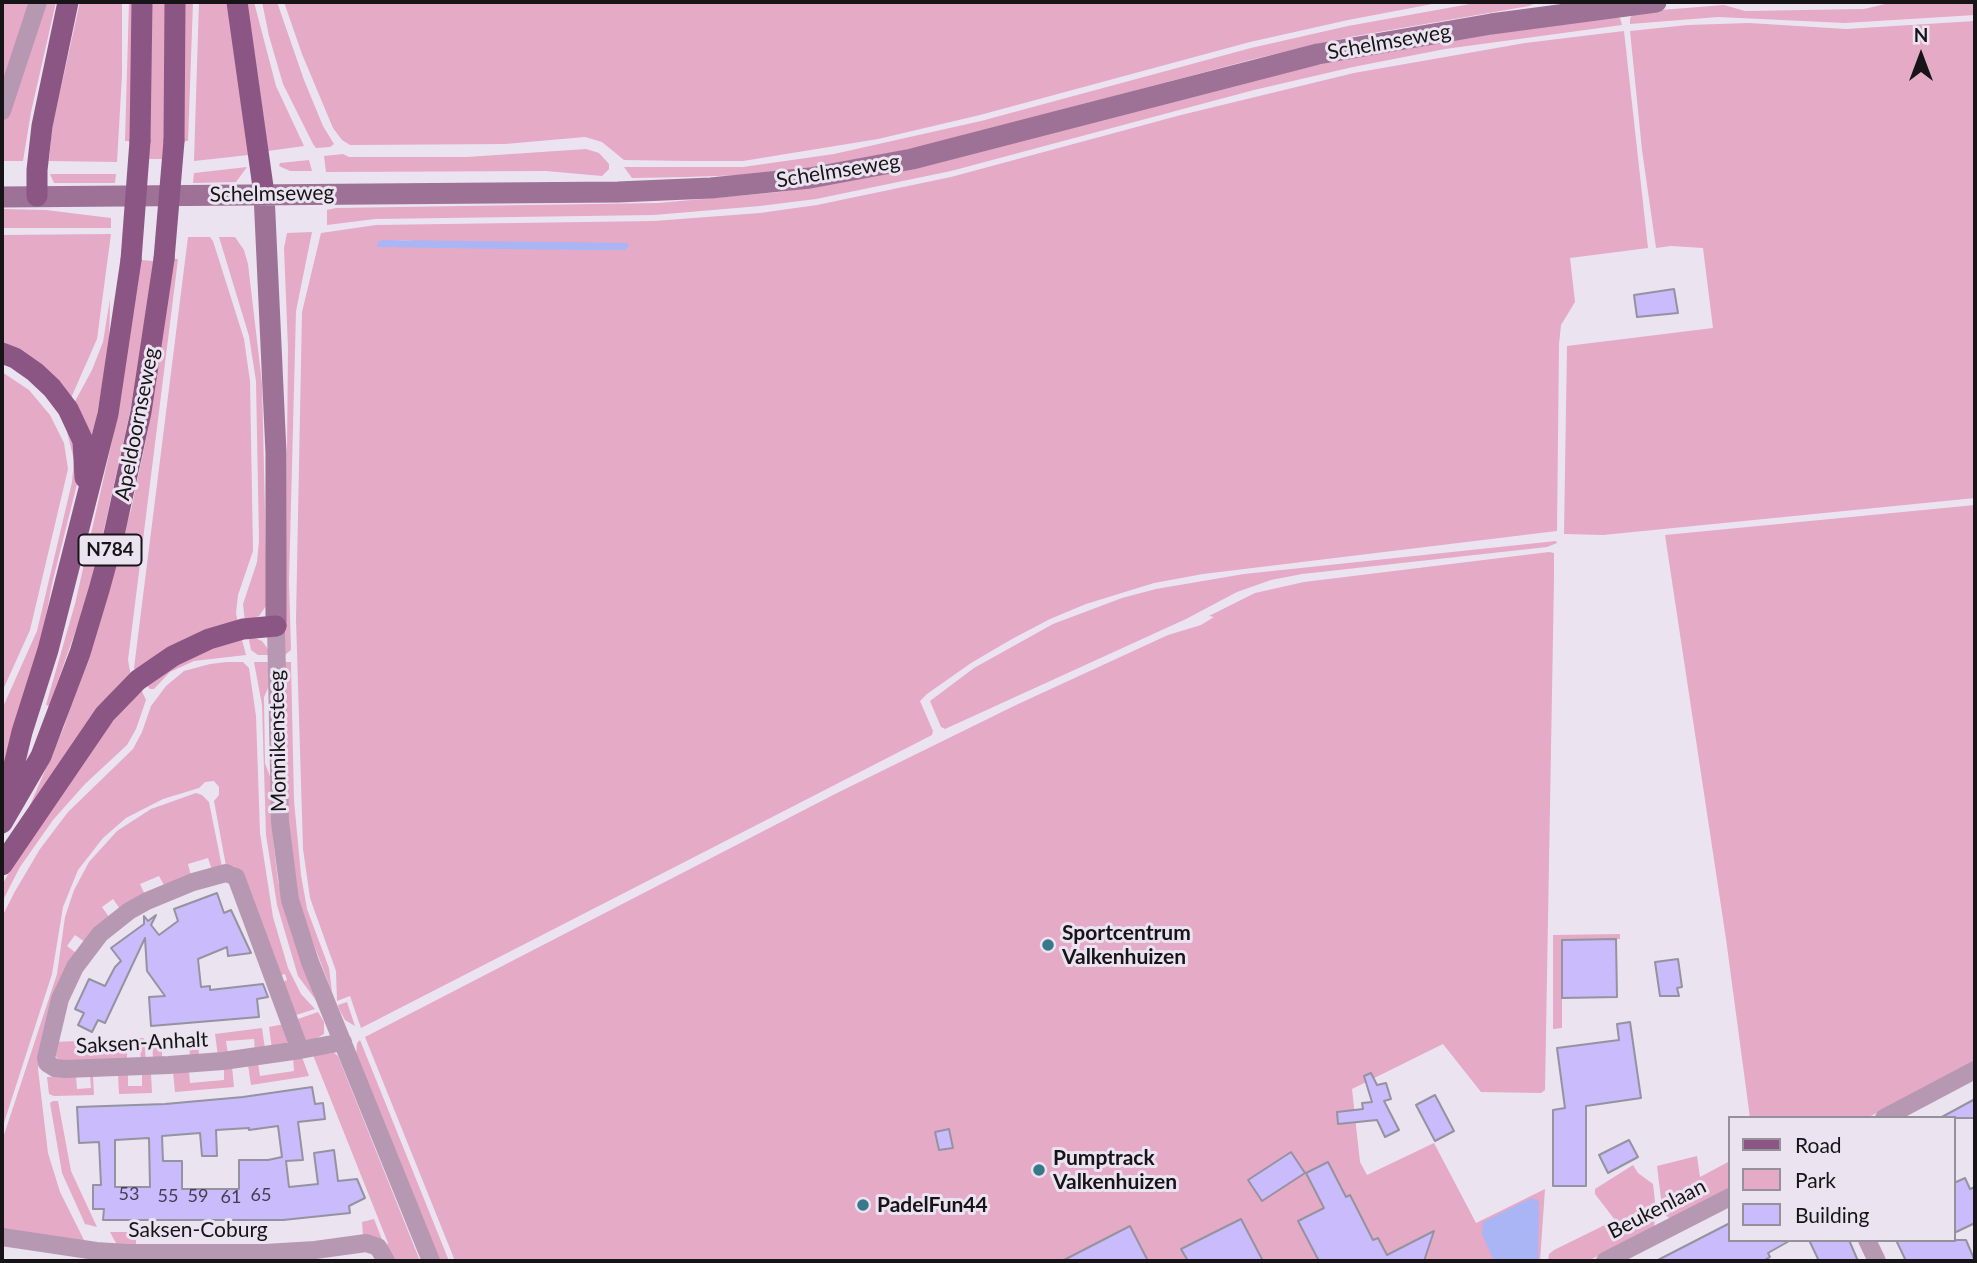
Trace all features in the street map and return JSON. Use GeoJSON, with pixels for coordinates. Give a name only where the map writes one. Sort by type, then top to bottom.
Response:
{"type":"FeatureCollection","features":[{"type":"Feature","properties":{"kind":"main road"},"geometry":{"type":"LineString","coordinates":[[37,196],[42,126],[68,2]]}},
{"type":"Feature","properties":{"kind":"main road","name":"Apeldoornseweg"},"geometry":{"type":"LineString","coordinates":[[2,816],[22,732],[48,650],[110,402],[131,260],[140,141],[142,2]]}},
{"type":"Feature","properties":{"kind":"main road","name":"Apeldoornseweg"},"geometry":{"type":"LineString","coordinates":[[2,823],[41,756],[80,653],[116,527],[141,412],[164,259],[174,141],[175,2]]}},
{"type":"Feature","properties":{"kind":"main road"},"geometry":{"type":"LineString","coordinates":[[237,2],[264,194]]}},
{"type":"Feature","properties":{"kind":"main road","name":"Schelmseweg"},"geometry":{"type":"LineString","coordinates":[[2,197],[618,192],[711,188],[810,178],[912,159],[1318,54],[1492,24],[1656,2]]}},
{"type":"Feature","properties":{"kind":"main road","name":"Monnikensteeg"},"geometry":{"type":"LineString","coordinates":[[264,194],[275,453],[276,626]]}},
{"type":"Feature","properties":{"kind":"main road"},"geometry":{"type":"LineString","coordinates":[[2,353],[15,358],[44,380],[73,417],[84,449],[85,508]]}},
{"type":"Feature","properties":{"kind":"main road"},"geometry":{"type":"LineString","coordinates":[[2,865],[105,714],[138,680],[173,656],[209,639],[243,629],[276,626]]}},
{"type":"Feature","properties":{"kind":"street"},"geometry":{"type":"LineString","coordinates":[[2,111],[38,2]]}},
{"type":"Feature","properties":{"kind":"street","name":"Monnikensteeg"},"geometry":{"type":"LineString","coordinates":[[276,626],[280,822],[284,869],[294,916],[430,1261]]}},
{"type":"Feature","properties":{"kind":"street","name":"Saksen-Anhalt"},"geometry":{"type":"LineString","coordinates":[[300,1050],[236,877],[226,873],[193,882],[147,901],[129,911],[100,934],[75,967],[60,999],[46,1058],[50,1066],[65,1069],[223,1061],[300,1050],[342,1042]]}},
{"type":"Feature","properties":{"kind":"street"},"geometry":{"type":"LineString","coordinates":[[1888,1116],[1975,1070]]}},
{"type":"Feature","properties":{"kind":"street","name":"Beukenlaan"},"geometry":{"type":"LineString","coordinates":[[1605,1261],[1728,1198]]}},
{"type":"Feature","properties":{"kind":"street","name":"Saksen-Coburg"},"geometry":{"type":"LineString","coordinates":[[2,1237],[127,1253],[265,1253],[366,1243],[378,1247],[386,1261]]}},
{"type":"Feature","properties":{"kind":"street"},"geometry":{"type":"LineString","coordinates":[[1868,1242],[1877,1261]]}},
{"type":"Feature","properties":{"kind":"green space"},"geometry":{"type":"Polygon","coordinates":[[[2,2],[32,2],[2,95],[2,2]]]}},
{"type":"Feature","properties":{"kind":"green space"},"geometry":{"type":"Polygon","coordinates":[[[43,2],[56,2],[31,112],[23,161],[2,161],[2,125],[27,59],[43,2]]]}},
{"type":"Feature","properties":{"kind":"green space"},"geometry":{"type":"Polygon","coordinates":[[[80,2],[122,2],[122,75],[117,162],[49,161],[52,128],[80,2]]]}},
{"type":"Feature","properties":{"kind":"green space"},"geometry":{"type":"Polygon","coordinates":[[[129,2],[133,2],[133,141],[125,141],[129,2]]]}},
{"type":"Feature","properties":{"kind":"green space"},"geometry":{"type":"Polygon","coordinates":[[[152,2],[167,2],[165,131],[162,159],[149,159],[152,2]]]}},
{"type":"Feature","properties":{"kind":"green space"},"geometry":{"type":"Polygon","coordinates":[[[185,2],[193,2],[188,141],[183,141],[185,2]]]}},
{"type":"Feature","properties":{"kind":"green space"},"geometry":{"type":"Polygon","coordinates":[[[199,2],[230,2],[249,155],[194,161],[199,2]]]}},
{"type":"Feature","properties":{"kind":"green space"},"geometry":{"type":"Polygon","coordinates":[[[247,2],[254,2],[276,86],[304,146],[268,151],[247,2]]]}},
{"type":"Feature","properties":{"kind":"green space"},"geometry":{"type":"Polygon","coordinates":[[[262,2],[277,2],[304,80],[323,126],[334,144],[330,147],[316,148],[313,144],[283,84],[262,2]]]}},
{"type":"Feature","properties":{"kind":"green space"},"geometry":{"type":"Polygon","coordinates":[[[284,2],[1443,2],[1250,42],[980,115],[878,139],[743,161],[688,161],[624,160],[602,142],[585,137],[505,144],[350,145],[342,140],[333,128],[284,2]]]}},
{"type":"Feature","properties":{"kind":"green space"},"geometry":{"type":"Polygon","coordinates":[[[1481,2],[1538,2],[1529,6],[1350,37],[1254,59],[929,145],[834,165],[744,175],[632,178],[624,167],[743,167],[834,154],[981,121],[1251,48],[1348,26],[1481,2]]]}},
{"type":"Feature","properties":{"kind":"green space"},"geometry":{"type":"Polygon","coordinates":[[[1894,2],[1975,2],[1975,15],[1845,23],[1718,17],[1630,24],[1630,18],[1635,12],[1724,5],[1745,11],[1864,9],[1894,2]]]}},
{"type":"Feature","properties":{"kind":"green space"},"geometry":{"type":"Polygon","coordinates":[[[1616,16],[1620,18],[1622,25],[1445,49],[1353,67],[1254,90],[951,171],[816,199],[654,215],[375,219],[327,225],[327,210],[336,208],[658,203],[780,192],[835,183],[1374,51],[1616,16]]]}},
{"type":"Feature","properties":{"kind":"green space"},"geometry":{"type":"Polygon","coordinates":[[[1975,21],[1975,498],[1603,535],[1564,534],[1567,346],[1713,328],[1703,248],[1656,248],[1642,150],[1630,31],[1749,23],[1846,29],[1975,21]]]}},
{"type":"Feature","properties":{"kind":"green space"},"geometry":{"type":"Polygon","coordinates":[[[1624,31],[1648,248],[1570,258],[1575,302],[1561,325],[1559,344],[1557,531],[1203,574],[1154,583],[1086,604],[1012,639],[971,663],[927,694],[920,701],[933,731],[932,735],[361,1028],[350,996],[337,1001],[336,971],[310,898],[303,849],[296,619],[302,312],[321,233],[376,225],[654,221],[760,213],[817,205],[951,177],[1181,115],[1354,73],[1525,43],[1624,31]],[[379,241],[576,250],[629,249],[379,241]]]}},
{"type":"Feature","properties":{"kind":"green space"},"geometry":{"type":"Polygon","coordinates":[[[586,149],[599,153],[609,164],[609,169],[602,176],[546,171],[326,172],[324,156],[343,154],[349,157],[467,157],[586,149]]]}},
{"type":"Feature","properties":{"kind":"green space"},"geometry":{"type":"Polygon","coordinates":[[[309,160],[312,171],[290,171],[279,166],[280,163],[309,160]]]}},
{"type":"Feature","properties":{"kind":"green space"},"geometry":{"type":"Polygon","coordinates":[[[247,167],[236,182],[193,183],[194,173],[247,167]]]}},
{"type":"Feature","properties":{"kind":"green space"},"geometry":{"type":"Polygon","coordinates":[[[50,174],[116,174],[115,183],[54,183],[50,174]]]}},
{"type":"Feature","properties":{"kind":"green space"},"geometry":{"type":"Polygon","coordinates":[[[2,209],[46,210],[111,218],[111,228],[2,228],[2,209]]]}},
{"type":"Feature","properties":{"kind":"green space"},"geometry":{"type":"Polygon","coordinates":[[[312,232],[296,311],[289,581],[291,650],[285,655],[288,348],[284,248],[287,233],[312,232]]]}},
{"type":"Feature","properties":{"kind":"green space"},"geometry":{"type":"Polygon","coordinates":[[[111,234],[97,339],[71,398],[2,346],[2,235],[111,234]]]}},
{"type":"Feature","properties":{"kind":"green space"},"geometry":{"type":"Polygon","coordinates":[[[188,237],[210,237],[213,241],[244,339],[250,381],[253,551],[238,595],[238,624],[136,671],[134,668],[188,237]]]}},
{"type":"Feature","properties":{"kind":"green space"},"geometry":{"type":"Polygon","coordinates":[[[219,237],[235,237],[244,250],[262,383],[267,599],[259,616],[245,622],[243,604],[257,562],[259,541],[256,381],[249,336],[219,237]]]}},
{"type":"Feature","properties":{"kind":"green space"},"geometry":{"type":"Polygon","coordinates":[[[172,259],[178,259],[128,660],[131,677],[24,819],[64,727],[131,510],[148,430],[172,259]]]}},
{"type":"Feature","properties":{"kind":"green space"},"geometry":{"type":"Polygon","coordinates":[[[140,260],[154,261],[135,389],[97,561],[84,607],[49,706],[46,705],[75,604],[113,437],[140,260]]]}},
{"type":"Feature","properties":{"kind":"green space"},"geometry":{"type":"Polygon","coordinates":[[[110,299],[109,345],[92,443],[73,405],[92,370],[103,342],[110,299]]]}},
{"type":"Feature","properties":{"kind":"green space"},"geometry":{"type":"Polygon","coordinates":[[[2,372],[29,390],[50,415],[64,443],[68,469],[30,630],[2,692],[2,372]]]}},
{"type":"Feature","properties":{"kind":"green space"},"geometry":{"type":"Polygon","coordinates":[[[66,428],[76,442],[77,484],[52,584],[39,653],[2,773],[2,709],[37,631],[72,482],[74,460],[66,428]]]}},
{"type":"Feature","properties":{"kind":"green space"},"geometry":{"type":"Polygon","coordinates":[[[1975,505],[1975,1062],[1871,1116],[1750,1116],[1665,535],[1975,505]]]}},
{"type":"Feature","properties":{"kind":"green space"},"geometry":{"type":"Polygon","coordinates":[[[1557,543],[1547,547],[1302,574],[1271,580],[1237,592],[1186,619],[945,729],[941,727],[930,701],[974,668],[1053,624],[1122,598],[1156,589],[1244,574],[1557,543]]]}},
{"type":"Feature","properties":{"kind":"green space","name":"Sportcentrum Valkenhuizen"},"geometry":{"type":"Polygon","coordinates":[[[1554,553],[1554,578],[1545,1090],[1541,1093],[1481,1092],[1443,1044],[1352,1089],[1360,1162],[1367,1175],[1434,1143],[1476,1223],[1545,1189],[1540,1261],[455,1261],[365,1037],[837,793],[1016,705],[1168,635],[1201,625],[1214,617],[1209,616],[1255,593],[1304,582],[1554,553]]]}},
{"type":"Feature","properties":{"kind":"green space"},"geometry":{"type":"Polygon","coordinates":[[[248,635],[262,641],[268,649],[268,655],[258,655],[251,650],[248,635]]]}},
{"type":"Feature","properties":{"kind":"green space"},"geometry":{"type":"Polygon","coordinates":[[[241,636],[246,655],[194,661],[170,672],[154,689],[150,689],[145,683],[159,671],[241,636]]]}},
{"type":"Feature","properties":{"kind":"green space"},"geometry":{"type":"Polygon","coordinates":[[[227,662],[243,662],[249,668],[256,716],[260,833],[273,917],[288,968],[301,994],[315,1009],[293,1016],[280,983],[287,980],[285,974],[277,976],[238,869],[226,866],[214,801],[219,795],[219,787],[214,781],[205,782],[199,788],[163,799],[126,818],[103,838],[78,870],[63,907],[52,974],[2,1129],[2,917],[40,849],[68,812],[133,749],[151,706],[166,686],[184,671],[227,662]]]}},
{"type":"Feature","properties":{"kind":"green space"},"geometry":{"type":"Polygon","coordinates":[[[254,662],[268,662],[269,686],[264,697],[265,763],[271,779],[278,882],[292,935],[315,999],[298,976],[277,905],[266,835],[262,705],[254,662]]]}},
{"type":"Feature","properties":{"kind":"green space"},"geometry":{"type":"Polygon","coordinates":[[[285,662],[291,662],[294,801],[301,875],[307,909],[329,968],[332,992],[299,906],[289,843],[285,662]]]}},
{"type":"Feature","properties":{"kind":"green space"},"geometry":{"type":"Polygon","coordinates":[[[140,687],[146,700],[127,745],[85,784],[53,820],[20,867],[2,902],[2,885],[14,864],[81,761],[140,687]]]}},
{"type":"Feature","properties":{"kind":"green space"},"geometry":{"type":"Polygon","coordinates":[[[196,793],[209,802],[222,867],[212,870],[208,858],[188,864],[191,876],[165,887],[159,876],[140,884],[145,895],[120,909],[113,899],[102,907],[109,917],[85,942],[75,935],[67,946],[76,953],[40,1054],[38,1069],[48,1153],[60,1192],[85,1242],[2,1230],[2,1141],[57,974],[65,917],[74,890],[89,862],[117,831],[151,809],[196,793]]]}},
{"type":"Feature","properties":{"kind":"green space"},"geometry":{"type":"Polygon","coordinates":[[[1620,934],[1620,939],[1562,940],[1562,1028],[1553,1029],[1553,935],[1620,934]]]}},
{"type":"Feature","properties":{"kind":"green space"},"geometry":{"type":"Polygon","coordinates":[[[347,1002],[355,1026],[345,1020],[339,1009],[338,1005],[347,1002]]]}},
{"type":"Feature","properties":{"kind":"green space"},"geometry":{"type":"Polygon","coordinates":[[[318,1012],[324,1022],[324,1034],[312,1041],[304,1040],[295,1020],[318,1012]]]}},
{"type":"Feature","properties":{"kind":"green space"},"geometry":{"type":"Polygon","coordinates":[[[284,1024],[289,1039],[285,1046],[272,1049],[269,1027],[284,1024]]]}},
{"type":"Feature","properties":{"kind":"green space"},"geometry":{"type":"Polygon","coordinates":[[[262,1028],[265,1049],[255,1051],[254,1039],[226,1041],[228,1054],[218,1056],[215,1034],[262,1028]]]}},
{"type":"Feature","properties":{"kind":"green space"},"geometry":{"type":"Polygon","coordinates":[[[198,1035],[199,1057],[190,1058],[189,1045],[162,1047],[162,1060],[153,1060],[152,1038],[198,1035]]]}},
{"type":"Feature","properties":{"kind":"green space"},"geometry":{"type":"Polygon","coordinates":[[[144,1038],[146,1061],[141,1061],[140,1048],[127,1049],[127,1061],[59,1060],[54,1054],[54,1042],[144,1038]]]}},
{"type":"Feature","properties":{"kind":"green space"},"geometry":{"type":"Polygon","coordinates":[[[360,1040],[449,1261],[440,1261],[356,1055],[357,1043],[360,1040]]]}},
{"type":"Feature","properties":{"kind":"green space"},"geometry":{"type":"Polygon","coordinates":[[[334,1053],[338,1056],[420,1261],[391,1261],[386,1247],[388,1243],[313,1055],[334,1053]]]}},
{"type":"Feature","properties":{"kind":"green space"},"geometry":{"type":"Polygon","coordinates":[[[302,1057],[309,1076],[251,1085],[248,1065],[258,1063],[260,1076],[294,1071],[293,1058],[302,1057]]]}},
{"type":"Feature","properties":{"kind":"green space"},"geometry":{"type":"Polygon","coordinates":[[[224,1067],[232,1067],[234,1087],[175,1092],[173,1072],[189,1071],[190,1083],[224,1080],[224,1067]]]}},
{"type":"Feature","properties":{"kind":"green space"},"geometry":{"type":"Polygon","coordinates":[[[142,1073],[151,1073],[152,1093],[119,1094],[118,1074],[128,1074],[128,1086],[142,1086],[142,1073]]]}},
{"type":"Feature","properties":{"kind":"green space"},"geometry":{"type":"Polygon","coordinates":[[[93,1075],[94,1095],[49,1094],[47,1077],[76,1076],[77,1089],[91,1088],[90,1076],[93,1075]]]}},
{"type":"Feature","properties":{"kind":"green space"},"geometry":{"type":"Polygon","coordinates":[[[58,1101],[71,1171],[97,1227],[85,1224],[62,1173],[50,1103],[58,1101]]]}},
{"type":"Feature","properties":{"kind":"green space"},"geometry":{"type":"Polygon","coordinates":[[[1697,1156],[1700,1177],[1728,1162],[1728,1189],[1671,1219],[1665,1215],[1662,1207],[1657,1166],[1697,1156]]]}},
{"type":"Feature","properties":{"kind":"green space"},"geometry":{"type":"Polygon","coordinates":[[[1633,1165],[1638,1173],[1653,1184],[1656,1211],[1654,1227],[1588,1261],[1548,1261],[1549,1254],[1554,1250],[1615,1220],[1595,1194],[1595,1189],[1633,1165]]]}},
{"type":"Feature","properties":{"kind":"green space"},"geometry":{"type":"Polygon","coordinates":[[[374,1219],[383,1242],[363,1236],[362,1222],[374,1219]]]}},
{"type":"Feature","properties":{"kind":"green space"},"geometry":{"type":"Polygon","coordinates":[[[110,1232],[136,1232],[136,1246],[117,1245],[110,1232]]]}},
{"type":"Feature","properties":{"kind":"water"},"geometry":{"type":"Polygon","coordinates":[[[382,240],[627,243],[629,246],[625,250],[377,247],[377,243],[382,240]]]}},
{"type":"Feature","properties":{"kind":"water"},"geometry":{"type":"Polygon","coordinates":[[[1531,1198],[1539,1201],[1538,1261],[1494,1261],[1482,1234],[1483,1222],[1531,1198]]]}},
{"type":"Feature","properties":{"kind":"building"},"geometry":{"type":"Polygon","coordinates":[[[1674,289],[1678,313],[1637,317],[1634,295],[1674,289]]]}},
{"type":"Feature","properties":{"kind":"building"},"geometry":{"type":"Polygon","coordinates":[[[217,893],[224,913],[231,910],[251,953],[228,956],[227,947],[198,959],[201,987],[210,986],[210,990],[263,984],[268,997],[257,999],[259,1017],[151,1026],[149,997],[165,996],[147,971],[145,938],[105,1023],[98,1020],[92,1032],[78,1025],[84,1013],[75,1009],[89,979],[105,986],[121,961],[111,948],[144,924],[144,916],[148,921],[156,915],[151,925],[159,935],[178,921],[174,909],[217,893]]]}},
{"type":"Feature","properties":{"kind":"building"},"geometry":{"type":"Polygon","coordinates":[[[1616,939],[1617,997],[1562,998],[1562,940],[1616,939]]]}},
{"type":"Feature","properties":{"kind":"building"},"geometry":{"type":"Polygon","coordinates":[[[1678,959],[1682,987],[1677,988],[1679,996],[1660,996],[1655,962],[1678,959]]]}},
{"type":"Feature","properties":{"kind":"building"},"geometry":{"type":"Polygon","coordinates":[[[1630,1022],[1641,1098],[1586,1106],[1586,1186],[1553,1186],[1553,1110],[1565,1108],[1557,1048],[1619,1040],[1617,1024],[1630,1022]]]}},
{"type":"Feature","properties":{"kind":"building"},"geometry":{"type":"Polygon","coordinates":[[[1371,1073],[1377,1085],[1386,1083],[1391,1099],[1384,1101],[1399,1130],[1385,1137],[1377,1120],[1338,1124],[1337,1112],[1363,1109],[1362,1103],[1372,1102],[1364,1076],[1371,1073]]]}},
{"type":"Feature","properties":{"kind":"building"},"geometry":{"type":"Polygon","coordinates":[[[312,1087],[315,1104],[323,1103],[325,1119],[298,1122],[303,1160],[286,1161],[289,1187],[318,1184],[314,1153],[334,1150],[338,1181],[357,1179],[365,1198],[349,1206],[350,1213],[283,1220],[103,1220],[104,1209],[93,1209],[93,1185],[101,1185],[99,1142],[79,1143],[77,1107],[165,1104],[312,1087]],[[278,1126],[249,1130],[216,1130],[217,1156],[202,1156],[200,1133],[162,1136],[163,1161],[182,1161],[182,1189],[239,1189],[239,1160],[282,1157],[278,1126]],[[149,1138],[115,1140],[115,1187],[150,1187],[149,1138]]]}},
{"type":"Feature","properties":{"kind":"building"},"geometry":{"type":"Polygon","coordinates":[[[1435,1095],[1454,1131],[1435,1141],[1416,1105],[1435,1095]]]}},
{"type":"Feature","properties":{"kind":"building"},"geometry":{"type":"Polygon","coordinates":[[[1975,1099],[1975,1118],[1944,1116],[1975,1099]]]}},
{"type":"Feature","properties":{"kind":"building"},"geometry":{"type":"Polygon","coordinates":[[[949,1129],[953,1148],[939,1150],[935,1132],[949,1129]]]}},
{"type":"Feature","properties":{"kind":"building"},"geometry":{"type":"Polygon","coordinates":[[[1629,1140],[1638,1157],[1608,1173],[1599,1155],[1629,1140]]]}},
{"type":"Feature","properties":{"kind":"building"},"geometry":{"type":"Polygon","coordinates":[[[1291,1152],[1305,1173],[1262,1201],[1248,1180],[1291,1152]]]}},
{"type":"Feature","properties":{"kind":"building"},"geometry":{"type":"Polygon","coordinates":[[[1328,1162],[1346,1197],[1350,1195],[1373,1240],[1378,1238],[1387,1255],[1434,1231],[1424,1261],[1319,1261],[1298,1221],[1324,1208],[1306,1173],[1328,1162]]]}},
{"type":"Feature","properties":{"kind":"building"},"geometry":{"type":"Polygon","coordinates":[[[1965,1178],[1970,1189],[1975,1187],[1975,1223],[1956,1232],[1956,1182],[1965,1178]]]}},
{"type":"Feature","properties":{"kind":"building"},"geometry":{"type":"Polygon","coordinates":[[[1241,1219],[1263,1261],[1188,1261],[1181,1249],[1241,1219]]]}},
{"type":"Feature","properties":{"kind":"building"},"geometry":{"type":"Polygon","coordinates":[[[1728,1224],[1728,1242],[1787,1242],[1768,1253],[1770,1257],[1763,1261],[1656,1261],[1728,1224]]]}},
{"type":"Feature","properties":{"kind":"building"},"geometry":{"type":"Polygon","coordinates":[[[1130,1226],[1148,1261],[1062,1261],[1130,1226]]]}},
{"type":"Feature","properties":{"kind":"building"},"geometry":{"type":"Polygon","coordinates":[[[1966,1240],[1975,1261],[1906,1261],[1897,1242],[1966,1240]]]}},
{"type":"Feature","properties":{"kind":"building"},"geometry":{"type":"Polygon","coordinates":[[[1810,1242],[1850,1242],[1858,1261],[1819,1261],[1810,1242]]]}},
{"type":"Feature","properties":{"kind":"place","name":"Sportcentrum Valkenhuizen"},"geometry":{"type":"Point","coordinates":[1048,945]}},
{"type":"Feature","properties":{"kind":"place","name":"Pumptrack Valkenhuizen"},"geometry":{"type":"Point","coordinates":[1039,1170]}},
{"type":"Feature","properties":{"kind":"place","name":"PadelFun44"},"geometry":{"type":"Point","coordinates":[863,1205]}}]}
